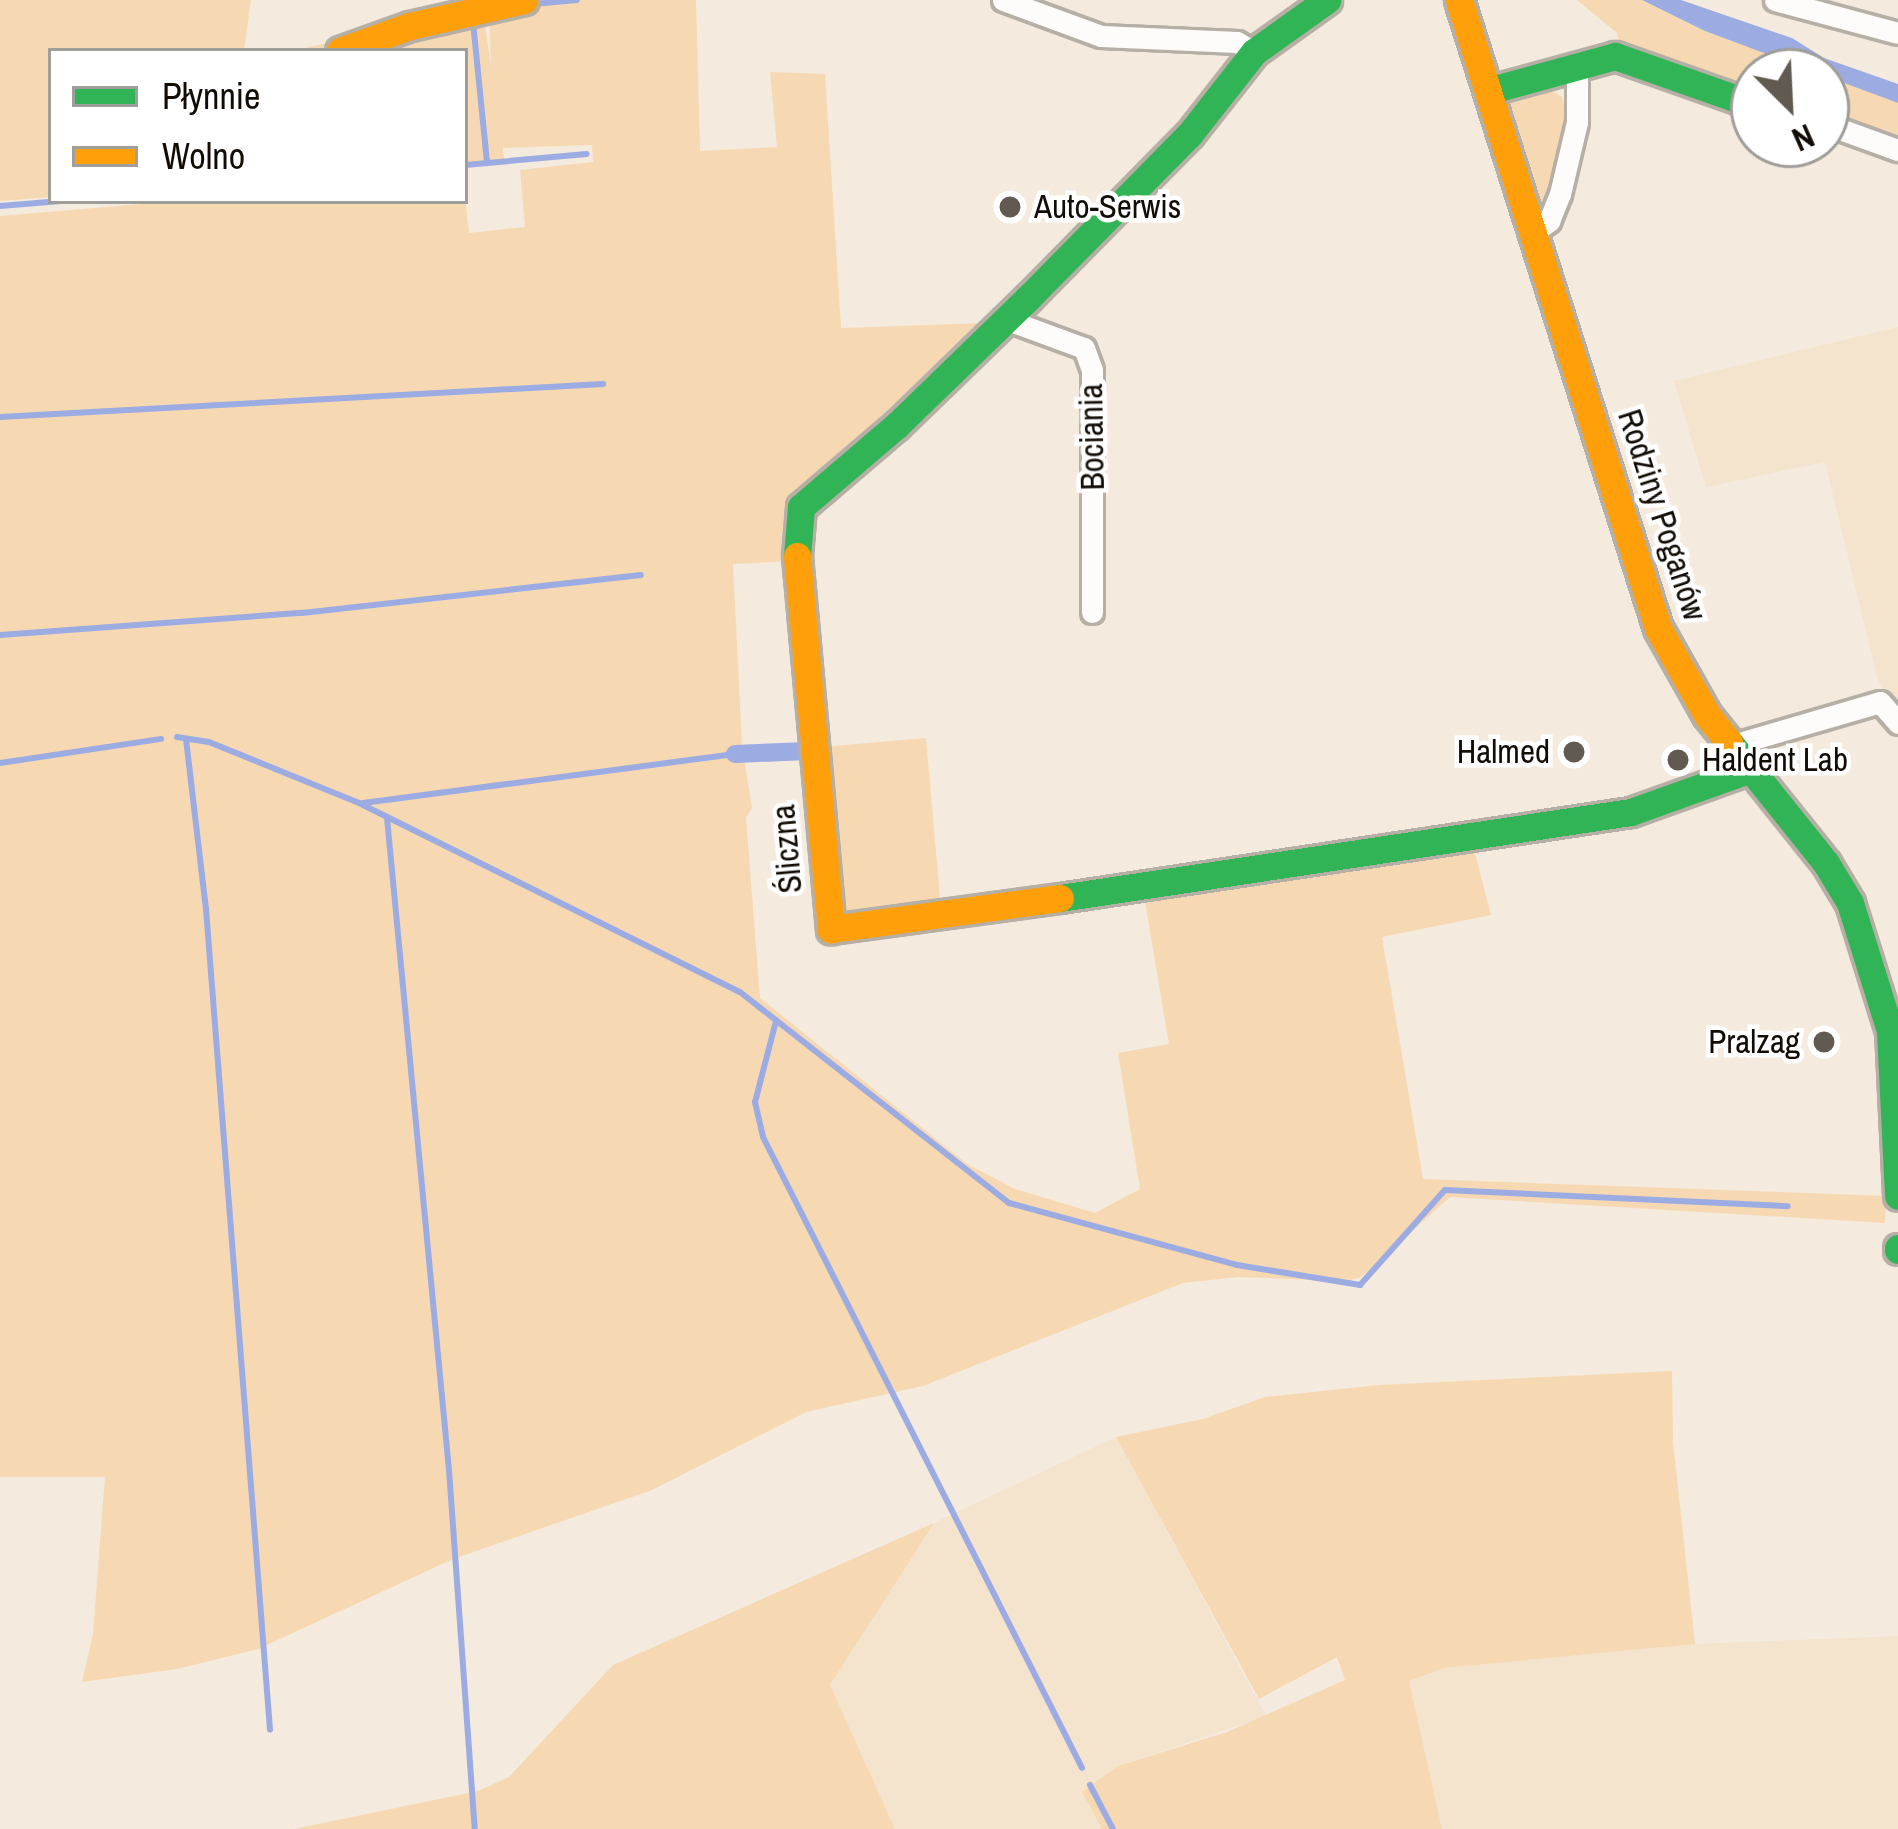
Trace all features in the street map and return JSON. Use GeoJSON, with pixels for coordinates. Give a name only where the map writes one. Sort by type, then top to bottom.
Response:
{"type":"FeatureCollection","features":[{"type":"Feature","properties":{"kind":"street"},"geometry":{"type":"LineString","coordinates":[[348,48],[410,26],[524,0]]}},
{"type":"Feature","properties":{"kind":"street"},"geometry":{"type":"LineString","coordinates":[[1003,0],[1101,36],[1237,41],[1254,52]]}},
{"type":"Feature","properties":{"kind":"street"},"geometry":{"type":"LineString","coordinates":[[1005,319],[1189,135],[1254,52],[1327,0]]}},
{"type":"Feature","properties":{"kind":"street","name":"Rodziny Poganów"},"geometry":{"type":"LineString","coordinates":[[1459,0],[1644,596],[1679,669],[1729,746],[1826,863],[1850,903],[1889,1031],[1898,1196]]}},
{"type":"Feature","properties":{"kind":"street"},"geometry":{"type":"LineString","coordinates":[[1775,0],[1898,33]]}},
{"type":"Feature","properties":{"kind":"street"},"geometry":{"type":"LineString","coordinates":[[1491,91],[1600,58],[1631,58],[1730,96]]}},
{"type":"Feature","properties":{"kind":"street"},"geometry":{"type":"LineString","coordinates":[[1534,232],[1549,221],[1560,194],[1577,122],[1577,66]]}},
{"type":"Feature","properties":{"kind":"street"},"geometry":{"type":"LineString","coordinates":[[1850,133],[1898,151]]}},
{"type":"Feature","properties":{"kind":"street","name":"Śliczna"},"geometry":{"type":"LineString","coordinates":[[1005,319],[896,426],[809,498],[798,518],[831,929],[1631,812],[1748,770]]}},
{"type":"Feature","properties":{"kind":"street","name":"Bociania"},"geometry":{"type":"LineString","coordinates":[[1005,319],[1084,348],[1092,370],[1092,612]]}},
{"type":"Feature","properties":{"kind":"street"},"geometry":{"type":"LineString","coordinates":[[1729,746],[1880,702],[1898,723]]}},
{"type":"Feature","properties":{"kind":"shaded area"},"geometry":{"type":"Polygon","coordinates":[[[0,0],[251,0],[244,48],[48,48],[48,197],[0,201],[0,0]]]}},
{"type":"Feature","properties":{"kind":"shaded area"},"geometry":{"type":"Polygon","coordinates":[[[540,0],[696,0],[700,151],[777,147],[770,72],[825,74],[841,328],[987,323],[793,507],[794,561],[733,564],[742,746],[752,808],[746,818],[760,998],[967,1164],[1015,1189],[1095,1213],[1140,1189],[1118,1053],[1169,1044],[1143,890],[1472,842],[1491,915],[1382,937],[1423,1179],[1886,1196],[1885,1223],[1450,1197],[1361,1277],[1347,1281],[1238,1277],[1183,1283],[923,1386],[806,1412],[652,1490],[453,1559],[258,1649],[177,1669],[82,1682],[93,1634],[105,1477],[0,1477],[0,216],[142,204],[466,204],[469,233],[525,227],[520,170],[593,162],[592,145],[503,148],[504,161],[468,164],[468,48],[305,48],[482,7],[491,65],[489,12],[540,0]]]}},
{"type":"Feature","properties":{"kind":"shaded area"},"geometry":{"type":"Polygon","coordinates":[[[1577,0],[1642,0],[1751,48],[1730,48],[1730,91],[1620,49],[1617,33],[1577,0]]]}},
{"type":"Feature","properties":{"kind":"shaded area"},"geometry":{"type":"Polygon","coordinates":[[[1850,84],[1898,103],[1898,145],[1850,128],[1850,84]]]}},
{"type":"Feature","properties":{"kind":"shaded area"},"geometry":{"type":"Polygon","coordinates":[[[1545,86],[1562,97],[1568,118],[1565,151],[1543,209],[1507,110],[1510,99],[1545,86]]]}},
{"type":"Feature","properties":{"kind":"shaded area"},"geometry":{"type":"Polygon","coordinates":[[[1898,327],[1898,704],[1892,705],[1878,680],[1825,462],[1706,487],[1674,381],[1898,327]]]}},
{"type":"Feature","properties":{"kind":"shaded area"},"geometry":{"type":"Polygon","coordinates":[[[926,738],[941,904],[822,915],[807,748],[926,738]]]}},
{"type":"Feature","properties":{"kind":"shaded area"},"geometry":{"type":"Polygon","coordinates":[[[1672,1371],[1673,1442],[1695,1644],[1444,1668],[1409,1681],[1442,1829],[1102,1829],[1082,1792],[1118,1766],[1227,1732],[1345,1680],[1337,1657],[1259,1699],[1116,1437],[1203,1419],[1265,1397],[1379,1385],[1672,1371]]]}},
{"type":"Feature","properties":{"kind":"shaded area"},"geometry":{"type":"Polygon","coordinates":[[[1116,1437],[1266,1716],[1118,1766],[1082,1792],[1102,1829],[895,1829],[830,1685],[870,1616],[934,1523],[1116,1437]]]}},
{"type":"Feature","properties":{"kind":"shaded area"},"geometry":{"type":"Polygon","coordinates":[[[934,1523],[830,1685],[895,1829],[294,1829],[478,1791],[509,1777],[613,1665],[934,1523]]]}},
{"type":"Feature","properties":{"kind":"shaded area"},"geometry":{"type":"Polygon","coordinates":[[[1898,1636],[1898,1829],[1442,1829],[1409,1681],[1444,1668],[1695,1644],[1898,1636]]]}},
{"type":"Feature","properties":{"kind":"water"},"geometry":{"type":"Polygon","coordinates":[[[1642,0],[1681,0],[1792,38],[1808,48],[1751,48],[1642,0]]]}},
{"type":"Feature","properties":{"kind":"water"},"geometry":{"type":"Polygon","coordinates":[[[1850,67],[1898,84],[1898,103],[1850,85],[1850,67]]]}},
{"type":"Feature","properties":{"kind":"waterway"},"geometry":{"type":"LineString","coordinates":[[533,4],[577,0]]}},
{"type":"Feature","properties":{"kind":"waterway"},"geometry":{"type":"LineString","coordinates":[[473,22],[487,163]]}},
{"type":"Feature","properties":{"kind":"waterway"},"geometry":{"type":"LineString","coordinates":[[468,165],[587,154]]}},
{"type":"Feature","properties":{"kind":"waterway"},"geometry":{"type":"LineString","coordinates":[[0,206],[48,202]]}},
{"type":"Feature","properties":{"kind":"waterway"},"geometry":{"type":"LineString","coordinates":[[0,417],[603,384]]}},
{"type":"Feature","properties":{"kind":"waterway"},"geometry":{"type":"LineString","coordinates":[[0,635],[302,613],[641,575]]}},
{"type":"Feature","properties":{"kind":"waterway"},"geometry":{"type":"LineString","coordinates":[[177,737],[209,742],[359,803],[740,992],[1009,1203],[1237,1265],[1360,1285],[1445,1190],[1788,1206]]}},
{"type":"Feature","properties":{"kind":"waterway"},"geometry":{"type":"LineString","coordinates":[[0,763],[161,739]]}},
{"type":"Feature","properties":{"kind":"waterway"},"geometry":{"type":"LineString","coordinates":[[186,739],[206,909],[270,1730]]}},
{"type":"Feature","properties":{"kind":"waterway"},"geometry":{"type":"LineString","coordinates":[[735,754],[808,751]]}},
{"type":"Feature","properties":{"kind":"waterway"},"geometry":{"type":"LineString","coordinates":[[363,803],[735,754]]}},
{"type":"Feature","properties":{"kind":"waterway"},"geometry":{"type":"LineString","coordinates":[[387,818],[449,1470],[475,1829]]}},
{"type":"Feature","properties":{"kind":"waterway"},"geometry":{"type":"LineString","coordinates":[[776,1021],[755,1102],[763,1137],[1082,1768]]}},
{"type":"Feature","properties":{"kind":"waterway"},"geometry":{"type":"LineString","coordinates":[[1090,1785],[1113,1829]]}},
{"type":"Feature","properties":{"kind":"traffic: fast"},"geometry":{"type":"LineString","coordinates":[[797,556],[801,507],[896,426],[1028,298],[1189,135],[1254,52],[1327,0]]}},
{"type":"Feature","properties":{"kind":"traffic: fast"},"geometry":{"type":"LineString","coordinates":[[1491,90],[1615,56],[1730,97]]}},
{"type":"Feature","properties":{"kind":"traffic: fast"},"geometry":{"type":"LineString","coordinates":[[1729,742],[1826,863],[1850,903],[1890,1031],[1898,1196]]}},
{"type":"Feature","properties":{"kind":"traffic: fast"},"geometry":{"type":"LineString","coordinates":[[1060,898],[1631,812],[1748,770]]}},
{"type":"Feature","properties":{"kind":"traffic: slow"},"geometry":{"type":"LineString","coordinates":[[348,48],[410,26],[524,0]]}},
{"type":"Feature","properties":{"kind":"traffic: slow"},"geometry":{"type":"LineString","coordinates":[[1459,0],[1658,628],[1707,715],[1729,742]]}},
{"type":"Feature","properties":{"kind":"traffic: slow"},"geometry":{"type":"LineString","coordinates":[[797,556],[831,929],[1060,898]]}},
{"type":"Feature","properties":{"kind":"place","name":"Auto-Serwis"},"geometry":{"type":"Point","coordinates":[1010,207]}},
{"type":"Feature","properties":{"kind":"place","name":"Halmed"},"geometry":{"type":"Point","coordinates":[1574,752]}},
{"type":"Feature","properties":{"kind":"place","name":"Haldent Lab"},"geometry":{"type":"Point","coordinates":[1678,760]}},
{"type":"Feature","properties":{"kind":"place","name":"Pralzag"},"geometry":{"type":"Point","coordinates":[1824,1042]}}]}
